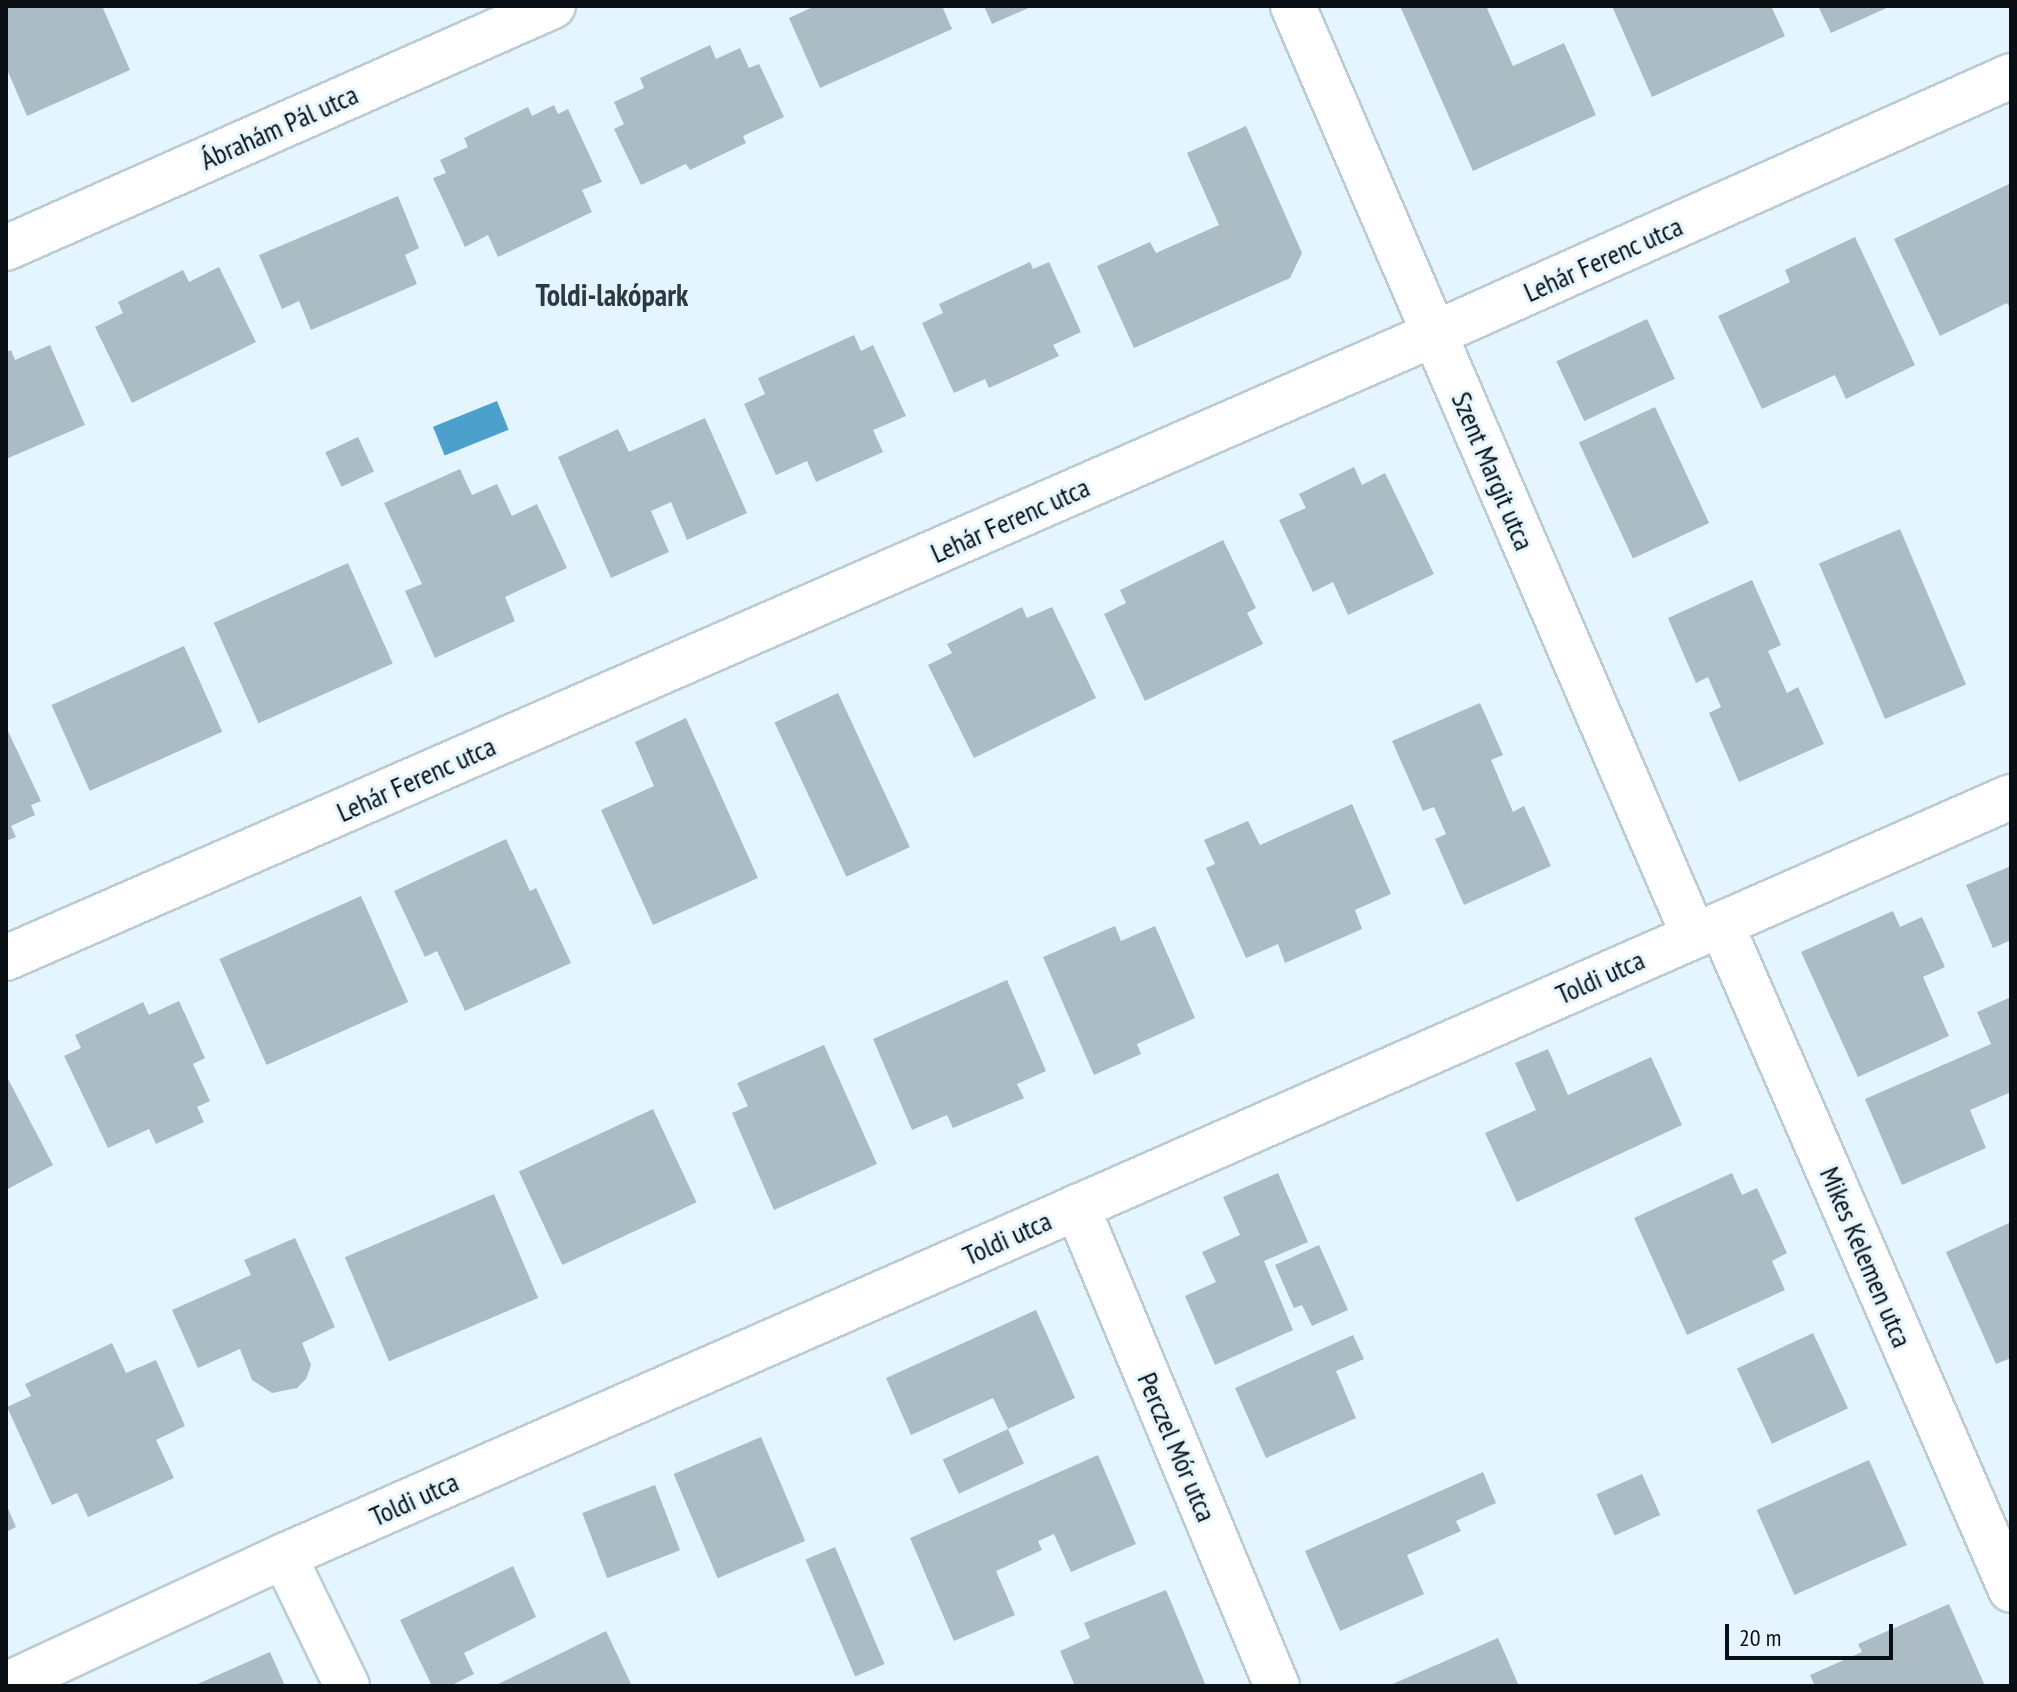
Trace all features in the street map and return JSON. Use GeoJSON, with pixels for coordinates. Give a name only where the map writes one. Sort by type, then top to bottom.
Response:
{"type":"FeatureCollection","features":[{"type":"Feature","properties":{"kind":"street","name":"Ábrahám Pál utca"},"geometry":{"type":"LineString","coordinates":[[6,248],[553,6]]}},
{"type":"Feature","properties":{"kind":"street","name":"Szent Margit utca"},"geometry":{"type":"LineString","coordinates":[[1293,6],[1434,334],[1708,930]]}},
{"type":"Feature","properties":{"kind":"street","name":"Lehár Ferenc utca"},"geometry":{"type":"LineString","coordinates":[[6,958],[1434,334],[2011,76]]}},
{"type":"Feature","properties":{"kind":"street","name":"Toldi utca"},"geometry":{"type":"LineString","coordinates":[[6,1685],[284,1556],[2011,797]]}},
{"type":"Feature","properties":{"kind":"street","name":"Mikes Kelemen utca"},"geometry":{"type":"LineString","coordinates":[[1708,930],[2011,1590]]}},
{"type":"Feature","properties":{"kind":"street","name":"Perczel Mór utca"},"geometry":{"type":"LineString","coordinates":[[1077,1207],[1277,1686]]}},
{"type":"Feature","properties":{"kind":"street"},"geometry":{"type":"LineString","coordinates":[[284,1556],[347,1686]]}},
{"type":"Feature","properties":{"kind":"water"},"geometry":{"type":"Polygon","coordinates":[[[497,401],[509,430],[445,456],[433,427],[497,401]]]}},
{"type":"Feature","properties":{"kind":"building"},"geometry":{"type":"Polygon","coordinates":[[[6,6],[102,6],[130,70],[27,116],[6,67],[6,6]]]}},
{"type":"Feature","properties":{"kind":"building"},"geometry":{"type":"Polygon","coordinates":[[[815,6],[942,6],[952,29],[820,88],[789,18],[815,6]]]}},
{"type":"Feature","properties":{"kind":"building"},"geometry":{"type":"Polygon","coordinates":[[[984,6],[1033,6],[992,24],[984,6]]]}},
{"type":"Feature","properties":{"kind":"building"},"geometry":{"type":"Polygon","coordinates":[[[1400,6],[1486,6],[1513,66],[1564,43],[1596,115],[1473,171],[1400,6]]]}},
{"type":"Feature","properties":{"kind":"building"},"geometry":{"type":"Polygon","coordinates":[[[1612,6],[1771,6],[1785,36],[1652,97],[1612,6]]]}},
{"type":"Feature","properties":{"kind":"building"},"geometry":{"type":"Polygon","coordinates":[[[1818,6],[1891,6],[1831,33],[1818,6]]]}},
{"type":"Feature","properties":{"kind":"building"},"geometry":{"type":"Polygon","coordinates":[[[710,45],[716,59],[740,48],[749,68],[759,64],[784,117],[743,136],[746,143],[690,170],[686,164],[641,185],[614,129],[624,124],[614,102],[644,88],[640,78],[710,45]]]}},
{"type":"Feature","properties":{"kind":"building"},"geometry":{"type":"Polygon","coordinates":[[[554,105],[558,114],[568,109],[602,182],[582,190],[592,212],[498,257],[488,235],[465,247],[433,178],[446,173],[440,160],[468,147],[464,138],[528,107],[532,116],[554,105]]]}},
{"type":"Feature","properties":{"kind":"building"},"geometry":{"type":"Polygon","coordinates":[[[1246,126],[1302,253],[1290,278],[1134,348],[1097,266],[1150,242],[1156,253],[1219,225],[1187,153],[1246,126]]]}},
{"type":"Feature","properties":{"kind":"building"},"geometry":{"type":"Polygon","coordinates":[[[2011,183],[2011,310],[2007,303],[1940,336],[1894,239],[2011,183]]]}},
{"type":"Feature","properties":{"kind":"building"},"geometry":{"type":"Polygon","coordinates":[[[398,196],[419,248],[405,255],[417,284],[311,330],[299,301],[282,309],[259,255],[398,196]]]}},
{"type":"Feature","properties":{"kind":"building"},"geometry":{"type":"Polygon","coordinates":[[[1855,237],[1915,365],[1846,399],[1835,375],[1762,409],[1718,316],[1790,282],[1785,270],[1855,237]]]}},
{"type":"Feature","properties":{"kind":"building"},"geometry":{"type":"Polygon","coordinates":[[[1030,262],[1033,269],[1049,262],[1081,332],[1053,345],[1059,356],[989,388],[985,379],[954,393],[922,323],[943,313],[939,304],[1030,262]]]}},
{"type":"Feature","properties":{"kind":"building"},"geometry":{"type":"Polygon","coordinates":[[[219,267],[256,342],[132,403],[95,327],[123,313],[118,302],[183,270],[189,282],[219,267]]]}},
{"type":"Feature","properties":{"kind":"building"},"geometry":{"type":"Polygon","coordinates":[[[1647,319],[1675,379],[1584,421],[1556,361],[1647,319]]]}},
{"type":"Feature","properties":{"kind":"building"},"geometry":{"type":"Polygon","coordinates":[[[854,335],[861,351],[873,345],[906,416],[873,430],[883,452],[816,482],[807,461],[776,475],[744,404],[765,394],[758,378],[854,335]]]}},
{"type":"Feature","properties":{"kind":"building"},"geometry":{"type":"Polygon","coordinates":[[[50,345],[85,425],[6,459],[6,352],[11,350],[15,360],[50,345]]]}},
{"type":"Feature","properties":{"kind":"building"},"geometry":{"type":"Polygon","coordinates":[[[1655,407],[1709,523],[1633,559],[1579,442],[1655,407]]]}},
{"type":"Feature","properties":{"kind":"building"},"geometry":{"type":"Polygon","coordinates":[[[705,418],[747,513],[687,540],[671,502],[651,511],[669,552],[611,578],[558,457],[618,429],[629,452],[705,418]]]}},
{"type":"Feature","properties":{"kind":"building"},"geometry":{"type":"Polygon","coordinates":[[[358,437],[374,471],[341,487],[325,452],[358,437]]]}},
{"type":"Feature","properties":{"kind":"building"},"geometry":{"type":"Polygon","coordinates":[[[1354,467],[1362,485],[1385,473],[1434,574],[1348,615],[1333,582],[1313,592],[1279,520],[1306,508],[1299,494],[1354,467]]]}},
{"type":"Feature","properties":{"kind":"building"},"geometry":{"type":"Polygon","coordinates":[[[460,469],[472,495],[497,484],[512,516],[537,504],[567,568],[505,597],[515,621],[435,658],[405,591],[422,584],[384,503],[460,469]]]}},
{"type":"Feature","properties":{"kind":"building"},"geometry":{"type":"Polygon","coordinates":[[[1900,529],[1966,685],[1885,719],[1819,563],[1900,529]]]}},
{"type":"Feature","properties":{"kind":"building"},"geometry":{"type":"Polygon","coordinates":[[[1223,540],[1256,608],[1247,613],[1263,644],[1145,701],[1104,614],[1126,603],[1120,590],[1223,540]]]}},
{"type":"Feature","properties":{"kind":"building"},"geometry":{"type":"Polygon","coordinates":[[[348,563],[393,663],[258,723],[214,623],[348,563]]]}},
{"type":"Feature","properties":{"kind":"building"},"geometry":{"type":"Polygon","coordinates":[[[1752,580],[1781,645],[1768,651],[1787,693],[1798,687],[1824,744],[1739,782],[1709,713],[1721,707],[1708,677],[1696,683],[1668,618],[1752,580]]]}},
{"type":"Feature","properties":{"kind":"building"},"geometry":{"type":"Polygon","coordinates":[[[1022,607],[1027,618],[1052,607],[1096,698],[974,758],[928,665],[952,653],[947,644],[1022,607]]]}},
{"type":"Feature","properties":{"kind":"building"},"geometry":{"type":"Polygon","coordinates":[[[184,646],[222,732],[90,791],[52,705],[184,646]]]}},
{"type":"Feature","properties":{"kind":"building"},"geometry":{"type":"Polygon","coordinates":[[[838,693],[910,847],[846,877],[775,723],[838,693]]]}},
{"type":"Feature","properties":{"kind":"building"},"geometry":{"type":"Polygon","coordinates":[[[1480,703],[1503,755],[1491,760],[1513,812],[1524,806],[1551,866],[1464,905],[1435,839],[1446,834],[1434,807],[1423,811],[1392,741],[1480,703]]]}},
{"type":"Feature","properties":{"kind":"building"},"geometry":{"type":"Polygon","coordinates":[[[686,718],[758,878],[653,925],[601,810],[654,786],[635,742],[686,718]]]}},
{"type":"Feature","properties":{"kind":"building"},"geometry":{"type":"Polygon","coordinates":[[[6,727],[41,801],[31,805],[35,815],[11,826],[16,837],[6,841],[6,727]]]}},
{"type":"Feature","properties":{"kind":"building"},"geometry":{"type":"Polygon","coordinates":[[[1352,804],[1391,894],[1355,910],[1362,929],[1285,963],[1278,944],[1246,958],[1206,868],[1215,864],[1204,840],[1248,821],[1260,845],[1352,804]]]}},
{"type":"Feature","properties":{"kind":"building"},"geometry":{"type":"Polygon","coordinates":[[[506,839],[530,891],[536,888],[571,963],[465,1011],[437,951],[425,957],[394,891],[506,839]]]}},
{"type":"Feature","properties":{"kind":"building"},"geometry":{"type":"Polygon","coordinates":[[[2011,866],[2011,940],[1993,948],[1966,885],[2011,866]]]}},
{"type":"Feature","properties":{"kind":"building"},"geometry":{"type":"Polygon","coordinates":[[[361,896],[408,1002],[267,1065],[219,959],[361,896]]]}},
{"type":"Feature","properties":{"kind":"building"},"geometry":{"type":"Polygon","coordinates":[[[1893,911],[1900,927],[1922,917],[1945,967],[1923,977],[1949,1036],[1858,1077],[1801,952],[1893,911]]]}},
{"type":"Feature","properties":{"kind":"building"},"geometry":{"type":"Polygon","coordinates":[[[1115,926],[1121,941],[1155,926],[1195,1018],[1137,1044],[1141,1054],[1094,1075],[1043,957],[1115,926]]]}},
{"type":"Feature","properties":{"kind":"building"},"geometry":{"type":"Polygon","coordinates":[[[1007,980],[1046,1071],[1017,1084],[1024,1098],[953,1128],[947,1115],[912,1130],[873,1039],[1007,980]]]}},
{"type":"Feature","properties":{"kind":"building"},"geometry":{"type":"Polygon","coordinates":[[[2011,997],[2011,1092],[1970,1110],[1986,1148],[1902,1185],[1865,1099],[1991,1044],[1977,1012],[2011,997]]]}},
{"type":"Feature","properties":{"kind":"building"},"geometry":{"type":"Polygon","coordinates":[[[179,1001],[205,1058],[193,1064],[210,1101],[197,1107],[204,1122],[156,1144],[149,1129],[108,1148],[64,1056],[81,1048],[75,1035],[143,1002],[149,1015],[179,1001]]]}},
{"type":"Feature","properties":{"kind":"building"},"geometry":{"type":"Polygon","coordinates":[[[824,1045],[877,1164],[774,1210],[732,1113],[748,1106],[737,1083],[824,1045]]]}},
{"type":"Feature","properties":{"kind":"building"},"geometry":{"type":"Polygon","coordinates":[[[1548,1049],[1568,1095],[1651,1057],[1682,1125],[1517,1202],[1485,1133],[1536,1110],[1515,1063],[1548,1049]]]}},
{"type":"Feature","properties":{"kind":"building"},"geometry":{"type":"Polygon","coordinates":[[[6,1075],[53,1165],[6,1190],[6,1075]]]}},
{"type":"Feature","properties":{"kind":"building"},"geometry":{"type":"Polygon","coordinates":[[[653,1109],[697,1202],[562,1265],[519,1172],[653,1109]]]}},
{"type":"Feature","properties":{"kind":"building"},"geometry":{"type":"Polygon","coordinates":[[[1278,1173],[1308,1242],[1264,1261],[1293,1330],[1215,1365],[1185,1296],[1216,1282],[1202,1252],[1240,1235],[1223,1197],[1278,1173]]]}},
{"type":"Feature","properties":{"kind":"building"},"geometry":{"type":"Polygon","coordinates":[[[1732,1173],[1742,1195],[1757,1188],[1787,1253],[1772,1261],[1785,1290],[1687,1335],[1634,1218],[1732,1173]]]}},
{"type":"Feature","properties":{"kind":"building"},"geometry":{"type":"Polygon","coordinates":[[[494,1194],[538,1298],[389,1361],[345,1257],[494,1194]]]}},
{"type":"Feature","properties":{"kind":"building"},"geometry":{"type":"Polygon","coordinates":[[[2011,1222],[2011,1358],[1996,1364],[1946,1252],[2011,1222]]]}},
{"type":"Feature","properties":{"kind":"building"},"geometry":{"type":"Polygon","coordinates":[[[295,1238],[335,1327],[302,1343],[311,1365],[306,1379],[297,1388],[272,1393],[252,1380],[240,1349],[198,1368],[172,1310],[251,1275],[244,1260],[295,1238]]]}},
{"type":"Feature","properties":{"kind":"building"},"geometry":{"type":"Polygon","coordinates":[[[1319,1245],[1348,1310],[1312,1326],[1302,1305],[1294,1308],[1275,1265],[1319,1245]]]}},
{"type":"Feature","properties":{"kind":"building"},"geometry":{"type":"Polygon","coordinates":[[[1036,1310],[1075,1398],[1008,1429],[993,1398],[911,1435],[886,1378],[1036,1310]]]}},
{"type":"Feature","properties":{"kind":"building"},"geometry":{"type":"Polygon","coordinates":[[[1813,1333],[1848,1408],[1772,1444],[1737,1368],[1813,1333]]]}},
{"type":"Feature","properties":{"kind":"building"},"geometry":{"type":"Polygon","coordinates":[[[1353,1335],[1364,1359],[1336,1371],[1356,1418],[1266,1458],[1235,1388],[1353,1335]]]}},
{"type":"Feature","properties":{"kind":"building"},"geometry":{"type":"Polygon","coordinates":[[[112,1343],[126,1373],[156,1360],[185,1426],[156,1440],[174,1478],[88,1517],[77,1493],[52,1505],[7,1407],[31,1396],[25,1384],[112,1343]]]}},
{"type":"Feature","properties":{"kind":"building"},"geometry":{"type":"Polygon","coordinates":[[[1008,1429],[1024,1463],[959,1494],[943,1459],[1008,1429]]]}},
{"type":"Feature","properties":{"kind":"building"},"geometry":{"type":"Polygon","coordinates":[[[761,1437],[805,1541],[718,1578],[674,1474],[761,1437]]]}},
{"type":"Feature","properties":{"kind":"building"},"geometry":{"type":"Polygon","coordinates":[[[1098,1455],[1136,1544],[1071,1572],[1054,1534],[1038,1541],[1042,1550],[996,1571],[1015,1615],[954,1641],[910,1538],[1098,1455]]]}},
{"type":"Feature","properties":{"kind":"building"},"geometry":{"type":"Polygon","coordinates":[[[1869,1460],[1907,1545],[1794,1595],[1757,1510],[1869,1460]]]}},
{"type":"Feature","properties":{"kind":"building"},"geometry":{"type":"Polygon","coordinates":[[[1483,1472],[1496,1503],[1456,1521],[1461,1531],[1407,1555],[1424,1594],[1340,1631],[1305,1551],[1483,1472]]]}},
{"type":"Feature","properties":{"kind":"building"},"geometry":{"type":"Polygon","coordinates":[[[1642,1474],[1660,1515],[1615,1535],[1596,1494],[1642,1474]]]}},
{"type":"Feature","properties":{"kind":"building"},"geometry":{"type":"Polygon","coordinates":[[[655,1485],[680,1550],[607,1578],[582,1513],[655,1485]]]}},
{"type":"Feature","properties":{"kind":"building"},"geometry":{"type":"Polygon","coordinates":[[[6,1504],[16,1527],[6,1532],[6,1504]]]}},
{"type":"Feature","properties":{"kind":"building"},"geometry":{"type":"Polygon","coordinates":[[[835,1547],[885,1664],[855,1676],[806,1560],[835,1547]]]}},
{"type":"Feature","properties":{"kind":"building"},"geometry":{"type":"Polygon","coordinates":[[[513,1566],[536,1617],[464,1653],[474,1674],[450,1686],[432,1686],[400,1620],[513,1566]]]}},
{"type":"Feature","properties":{"kind":"building"},"geometry":{"type":"Polygon","coordinates":[[[1166,1590],[1206,1686],[1075,1686],[1060,1651],[1090,1638],[1084,1623],[1166,1590]]]}},
{"type":"Feature","properties":{"kind":"building"},"geometry":{"type":"Polygon","coordinates":[[[1949,1604],[1985,1686],[1815,1686],[1810,1675],[1862,1652],[1858,1644],[1949,1604]]]}},
{"type":"Feature","properties":{"kind":"building"},"geometry":{"type":"Polygon","coordinates":[[[606,1631],[632,1686],[494,1686],[606,1631]]]}},
{"type":"Feature","properties":{"kind":"building"},"geometry":{"type":"Polygon","coordinates":[[[1498,1638],[1519,1686],[1388,1686],[1498,1638]]]}},
{"type":"Feature","properties":{"kind":"building"},"geometry":{"type":"Polygon","coordinates":[[[270,1652],[285,1686],[193,1686],[270,1652]]]}},
{"type":"Feature","properties":{"kind":"district","name":"Toldi-lakópark"},"geometry":{"type":"Point","coordinates":[612,295]}}]}
